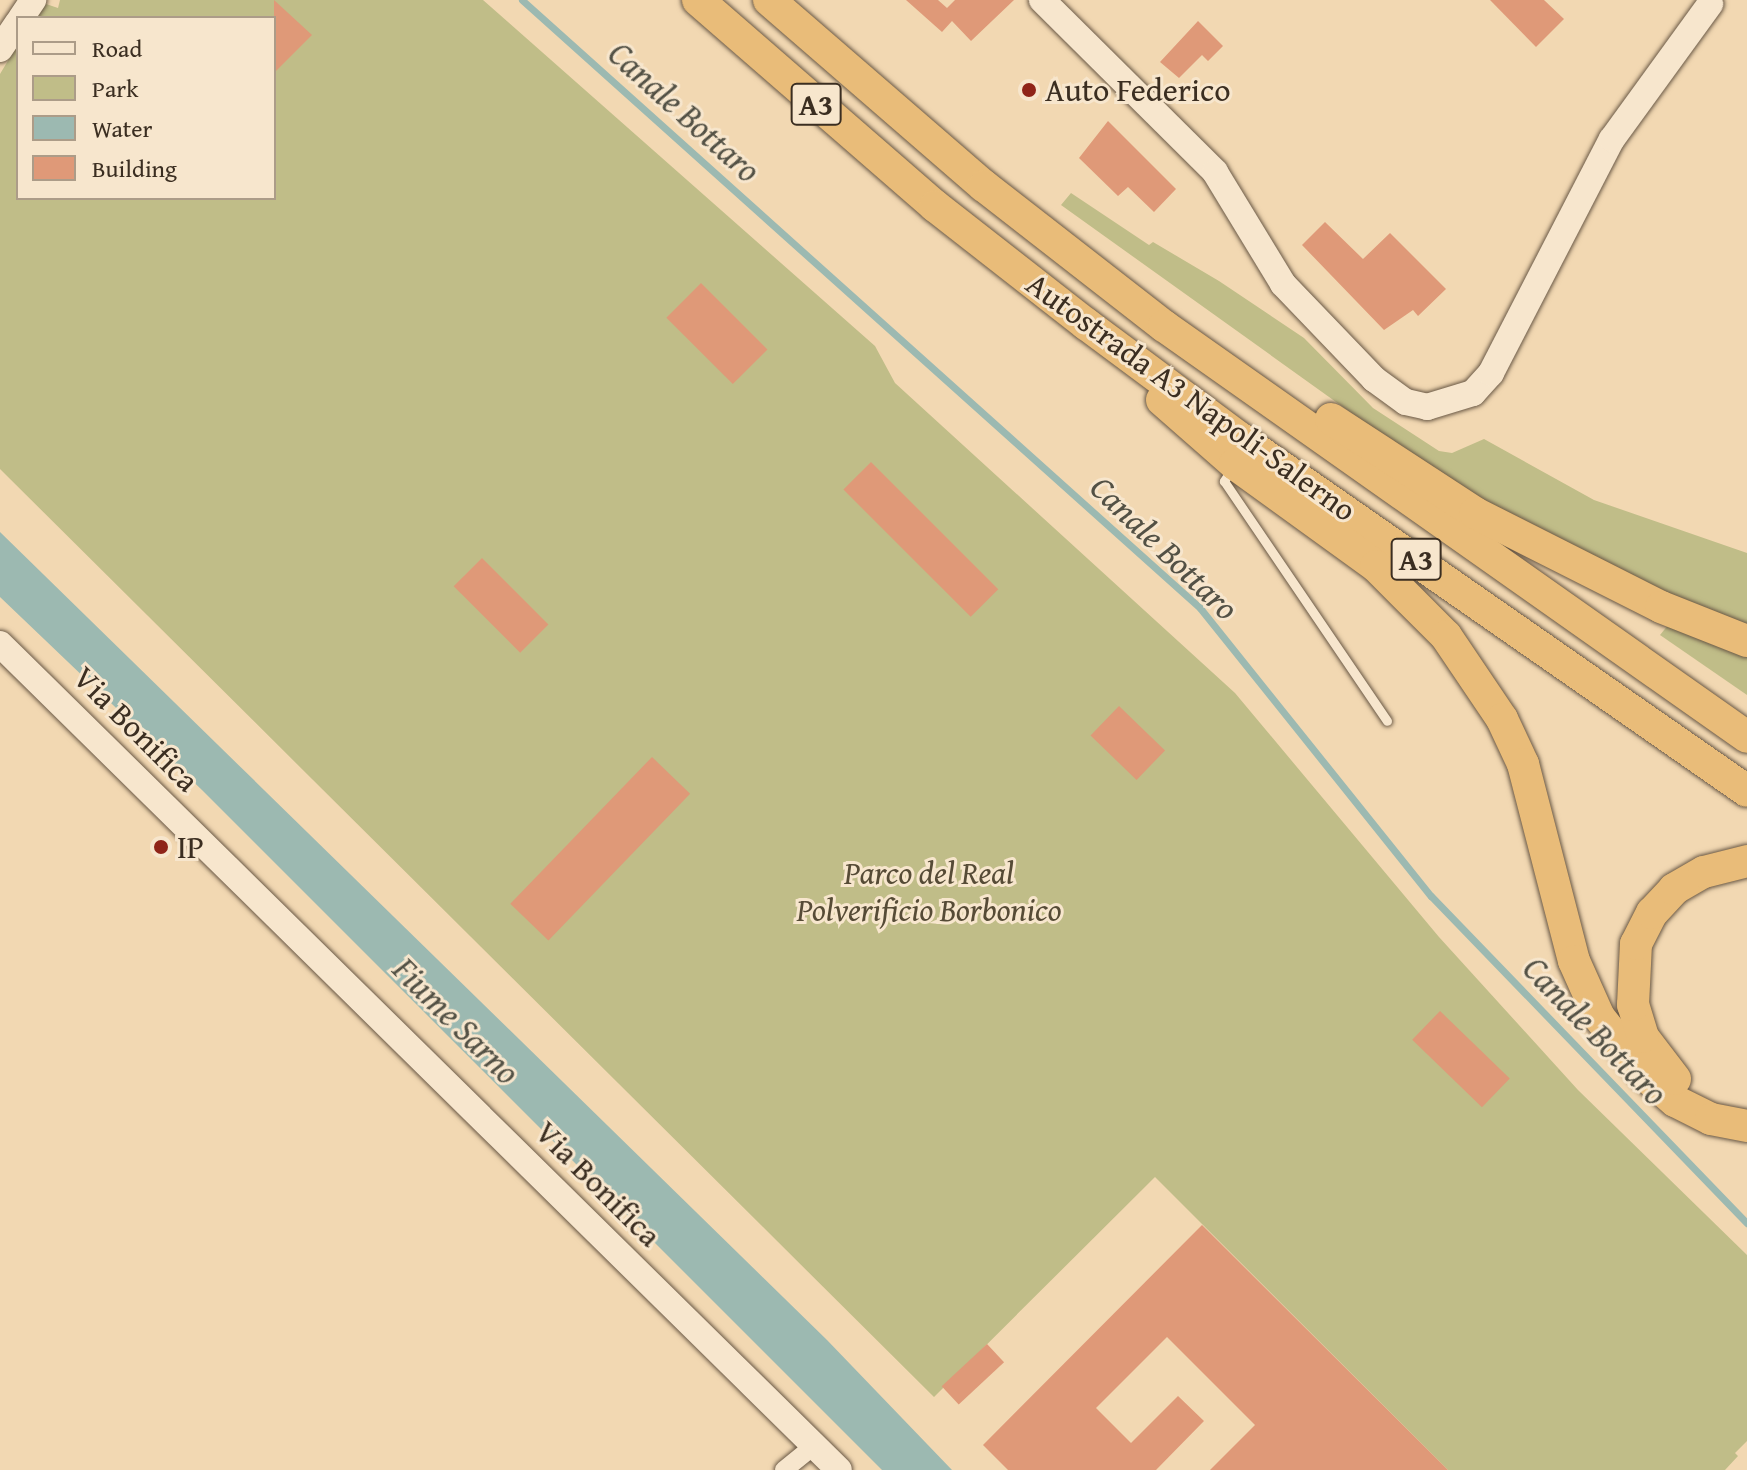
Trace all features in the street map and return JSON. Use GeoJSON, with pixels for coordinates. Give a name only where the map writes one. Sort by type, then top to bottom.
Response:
{"type":"FeatureCollection","features":[{"type":"Feature","properties":{"kind":"highway","name":"Autostrada A3 Napoli-Salerno"},"geometry":{"type":"LineString","coordinates":[[698,0],[935,206],[1086,324],[1241,439],[1747,791]]}},
{"type":"Feature","properties":{"kind":"highway","name":"Autostrada A3 Napoli-Salerno"},"geometry":{"type":"LineString","coordinates":[[769,0],[984,186],[1164,326],[1747,737]]}},
{"type":"Feature","properties":{"kind":"highway"},"geometry":{"type":"LineString","coordinates":[[1086,324],[1189,428],[1376,566],[1446,636],[1488,696],[1523,764],[1574,961],[1599,1017],[1636,1065],[1675,1101],[1711,1119],[1747,1126]]}},
{"type":"Feature","properties":{"kind":"highway"},"geometry":{"type":"LineString","coordinates":[[1164,326],[1299,399],[1475,513],[1661,607],[1747,641]]}},
{"type":"Feature","properties":{"kind":"highway"},"geometry":{"type":"LineString","coordinates":[[1747,861],[1704,872],[1674,889],[1652,913],[1636,944],[1631,972],[1633,1005],[1660,1065],[1682,1087],[1712,1101],[1747,1107]]}},
{"type":"Feature","properties":{"kind":"main road"},"geometry":{"type":"LineString","coordinates":[[1042,0],[1215,172],[1283,284],[1374,379],[1406,402],[1427,407],[1473,393],[1491,373],[1612,139],[1710,4]]}},
{"type":"Feature","properties":{"kind":"main road"},"geometry":{"type":"LineString","coordinates":[[0,49],[16,26]]}},
{"type":"Feature","properties":{"kind":"main road","name":"Via Bonifica"},"geometry":{"type":"LineString","coordinates":[[0,644],[839,1470]]}},
{"type":"Feature","properties":{"kind":"street"},"geometry":{"type":"LineString","coordinates":[[784,1470],[814,1446]]}},
{"type":"Feature","properties":{"kind":"lane"},"geometry":{"type":"LineString","coordinates":[[1235,464],[1224,481],[1387,721]]}},
{"type":"Feature","properties":{"kind":"green space","name":"Parco del Real Polverificio Borbonico"},"geometry":{"type":"Polygon","coordinates":[[[60,0],[483,0],[875,346],[895,383],[1235,693],[1439,937],[1578,1090],[1747,1255],[1747,1441],[1735,1453],[1738,1456],[1725,1470],[1448,1470],[1155,1177],[934,1397],[0,469],[0,74],[16,47],[16,200],[276,200],[276,16],[37,16],[46,4],[58,8],[60,0]]]}},
{"type":"Feature","properties":{"kind":"green space"},"geometry":{"type":"Polygon","coordinates":[[[1071,193],[1149,245],[1153,242],[1219,281],[1304,338],[1373,408],[1439,451],[1452,453],[1484,439],[1594,500],[1747,553],[1747,627],[1689,604],[1452,485],[1061,205],[1071,193]]]}},
{"type":"Feature","properties":{"kind":"green space"},"geometry":{"type":"Polygon","coordinates":[[[1669,624],[1747,654],[1747,695],[1660,635],[1669,624]]]}},
{"type":"Feature","properties":{"kind":"water","name":"Fiume Sarno"},"geometry":{"type":"Polygon","coordinates":[[[0,532],[827,1340],[952,1470],[882,1470],[202,790],[0,597],[0,532]]]}},
{"type":"Feature","properties":{"kind":"building"},"geometry":{"type":"Polygon","coordinates":[[[274,0],[312,35],[276,71],[276,16],[274,0]]]}},
{"type":"Feature","properties":{"kind":"building"},"geometry":{"type":"Polygon","coordinates":[[[906,0],[938,0],[947,8],[955,0],[1014,0],[971,41],[952,21],[942,32],[906,0]]]}},
{"type":"Feature","properties":{"kind":"building"},"geometry":{"type":"Polygon","coordinates":[[[1490,0],[1544,0],[1564,19],[1536,47],[1490,0]]]}},
{"type":"Feature","properties":{"kind":"building"},"geometry":{"type":"Polygon","coordinates":[[[1198,21],[1223,46],[1208,61],[1202,55],[1179,78],[1160,62],[1198,21]]]}},
{"type":"Feature","properties":{"kind":"building"},"geometry":{"type":"Polygon","coordinates":[[[1108,121],[1176,189],[1154,212],[1128,187],[1118,196],[1079,158],[1108,121]]]}},
{"type":"Feature","properties":{"kind":"building"},"geometry":{"type":"Polygon","coordinates":[[[1325,222],[1363,259],[1390,233],[1446,289],[1418,316],[1413,310],[1384,330],[1302,245],[1325,222]]]}},
{"type":"Feature","properties":{"kind":"building"},"geometry":{"type":"Polygon","coordinates":[[[701,283],[767,349],[733,384],[666,318],[701,283]]]}},
{"type":"Feature","properties":{"kind":"building"},"geometry":{"type":"Polygon","coordinates":[[[871,462],[998,589],[971,617],[843,490],[871,462]]]}},
{"type":"Feature","properties":{"kind":"building"},"geometry":{"type":"Polygon","coordinates":[[[482,558],[548,624],[520,653],[454,586],[482,558]]]}},
{"type":"Feature","properties":{"kind":"building"},"geometry":{"type":"Polygon","coordinates":[[[1119,706],[1165,750],[1137,780],[1091,735],[1119,706]]]}},
{"type":"Feature","properties":{"kind":"building"},"geometry":{"type":"Polygon","coordinates":[[[652,757],[690,794],[548,941],[510,904],[652,757]]]}},
{"type":"Feature","properties":{"kind":"building"},"geometry":{"type":"Polygon","coordinates":[[[1440,1011],[1510,1078],[1482,1107],[1412,1040],[1440,1011]]]}},
{"type":"Feature","properties":{"kind":"building"},"geometry":{"type":"Polygon","coordinates":[[[1202,1225],[1448,1470],[1210,1470],[1255,1425],[1167,1337],[1096,1408],[1131,1443],[1178,1396],[1204,1421],[1156,1470],[1008,1470],[983,1445],[1202,1225]]]}},
{"type":"Feature","properties":{"kind":"building"},"geometry":{"type":"Polygon","coordinates":[[[987,1344],[1004,1362],[959,1405],[942,1386],[987,1344]]]}},
{"type":"Feature","properties":{"kind":"waterway","name":"Canale Bottaro"},"geometry":{"type":"LineString","coordinates":[[522,0],[1200,608],[1431,896],[1747,1223]]}},
{"type":"Feature","properties":{"kind":"place","name":"Auto Federico"},"geometry":{"type":"Point","coordinates":[1029,90]}},
{"type":"Feature","properties":{"kind":"place","name":"IP"},"geometry":{"type":"Point","coordinates":[161,847]}}]}
